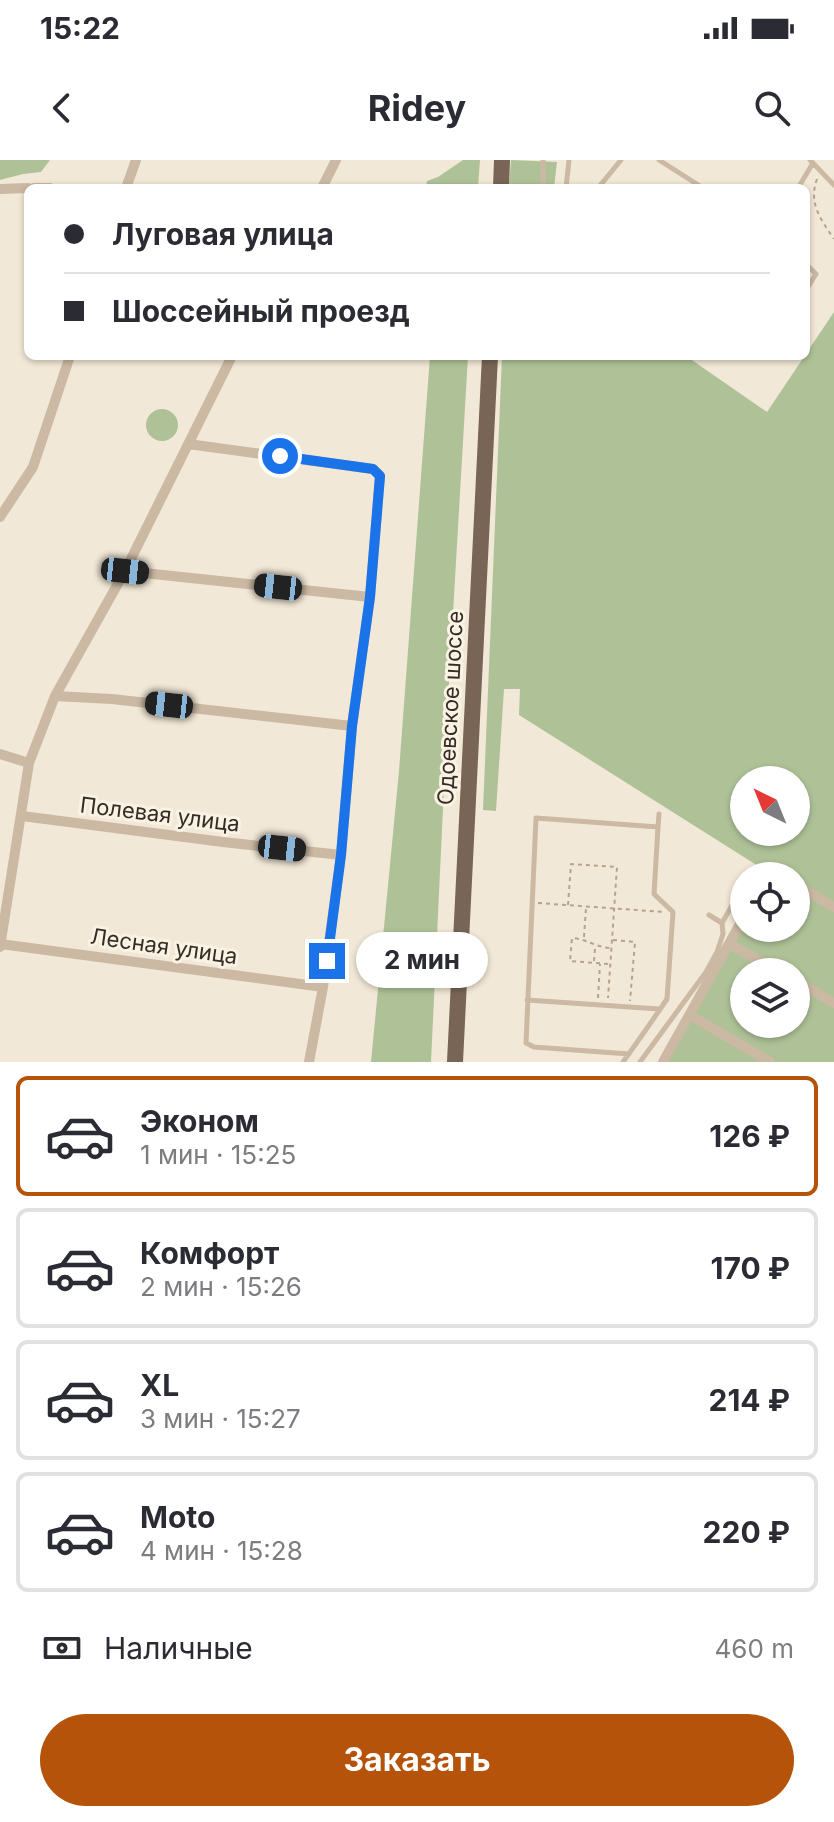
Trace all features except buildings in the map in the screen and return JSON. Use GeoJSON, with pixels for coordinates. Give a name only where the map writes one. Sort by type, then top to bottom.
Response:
{"type":"FeatureCollection","features":[{"type":"Feature","properties":{"kind":"main road"},"geometry":{"type":"LineString","coordinates":[[501,184],[502,160]]}},
{"type":"Feature","properties":{"kind":"main road","name":"Одоевское шоссе"},"geometry":{"type":"LineString","coordinates":[[455,1062],[490,360]]}},
{"type":"Feature","properties":{"kind":"street"},"geometry":{"type":"LineString","coordinates":[[127,184],[136,160]]}},
{"type":"Feature","properties":{"kind":"street"},"geometry":{"type":"LineString","coordinates":[[324,184],[336,160]]}},
{"type":"Feature","properties":{"kind":"street"},"geometry":{"type":"LineString","coordinates":[[0,189],[24,188]]}},
{"type":"Feature","properties":{"kind":"street"},"geometry":{"type":"LineString","coordinates":[[0,517],[37,458],[69,360]]}},
{"type":"Feature","properties":{"kind":"street"},"geometry":{"type":"LineString","coordinates":[[0,945],[29,763],[55,696],[125,571],[230,360]]}},
{"type":"Feature","properties":{"kind":"street"},"geometry":{"type":"LineString","coordinates":[[188,444],[373,469],[380,476],[370,597],[352,726],[341,855],[309,1062]]}},
{"type":"Feature","properties":{"kind":"street"},"geometry":{"type":"LineString","coordinates":[[0,493],[10,500]]}},
{"type":"Feature","properties":{"kind":"street"},"geometry":{"type":"LineString","coordinates":[[125,571],[370,597]]}},
{"type":"Feature","properties":{"kind":"street"},"geometry":{"type":"LineString","coordinates":[[55,696],[112,699],[352,726]]}},
{"type":"Feature","properties":{"kind":"street"},"geometry":{"type":"LineString","coordinates":[[0,754],[29,763]]}},
{"type":"Feature","properties":{"kind":"street","name":"Полевая улица"},"geometry":{"type":"LineString","coordinates":[[22,816],[341,855]]}},
{"type":"Feature","properties":{"kind":"street"},"geometry":{"type":"LineString","coordinates":[[810,893],[834,907]]}},
{"type":"Feature","properties":{"kind":"street"},"geometry":{"type":"LineString","coordinates":[[663,1062],[730,944],[754,958]]}},
{"type":"Feature","properties":{"kind":"street","name":"Лесная улица"},"geometry":{"type":"LineString","coordinates":[[0,945],[323,987]]}},
{"type":"Feature","properties":{"kind":"street"},"geometry":{"type":"LineString","coordinates":[[810,989],[834,1003]]}},
{"type":"Feature","properties":{"kind":"street"},"geometry":{"type":"LineString","coordinates":[[690,1015],[770,1062]]}},
{"type":"Feature","properties":{"kind":"lane"},"geometry":{"type":"LineString","coordinates":[[543,160],[543,184]]}},
{"type":"Feature","properties":{"kind":"lane"},"geometry":{"type":"LineString","coordinates":[[566,184],[569,160]]}},
{"type":"Feature","properties":{"kind":"lane"},"geometry":{"type":"LineString","coordinates":[[601,184],[621,160]]}},
{"type":"Feature","properties":{"kind":"lane"},"geometry":{"type":"LineString","coordinates":[[659,160],[697,184]]}},
{"type":"Feature","properties":{"kind":"lane"},"geometry":{"type":"LineString","coordinates":[[800,184],[811,161],[834,185]]}},
{"type":"Feature","properties":{"kind":"lane"},"geometry":{"type":"LineString","coordinates":[[623,1062],[667,999],[673,912],[654,894],[659,814]]}},
{"type":"Feature","properties":{"kind":"lane"},"geometry":{"type":"LineString","coordinates":[[629,1054],[534,1047],[529,1046],[525,1038],[536,818],[658,827]]}},
{"type":"Feature","properties":{"kind":"lane"},"geometry":{"type":"LineString","coordinates":[[640,1062],[706,972],[720,943],[722,923],[730,909]]}},
{"type":"Feature","properties":{"kind":"lane"},"geometry":{"type":"LineString","coordinates":[[709,915],[722,923]]}},
{"type":"Feature","properties":{"kind":"lane"},"geometry":{"type":"LineString","coordinates":[[527,1000],[660,1009]]}},
{"type":"Feature","properties":{"kind":"path"},"geometry":{"type":"LineString","coordinates":[[821,171],[813,189],[816,213],[834,239]]}},
{"type":"Feature","properties":{"kind":"path"},"geometry":{"type":"LineString","coordinates":[[568,905],[571,864],[617,867],[607,1006]]}},
{"type":"Feature","properties":{"kind":"path"},"geometry":{"type":"LineString","coordinates":[[532,903],[673,912]]}},
{"type":"Feature","properties":{"kind":"path"},"geometry":{"type":"LineString","coordinates":[[584,939],[586,906]]}},
{"type":"Feature","properties":{"kind":"path"},"geometry":{"type":"LineString","coordinates":[[610,964],[570,961],[572,938],[584,939],[595,947],[611,948]]}},
{"type":"Feature","properties":{"kind":"path"},"geometry":{"type":"LineString","coordinates":[[612,940],[635,942],[630,1007]]}},
{"type":"Feature","properties":{"kind":"path"},"geometry":{"type":"LineString","coordinates":[[594,963],[595,947]]}},
{"type":"Feature","properties":{"kind":"path"},"geometry":{"type":"LineString","coordinates":[[597,1005],[600,963]]}},
{"type":"Feature","properties":{"kind":"green space"},"geometry":{"type":"Polygon","coordinates":[[[0,160],[50,160],[41,172],[0,180],[0,160]]]}},
{"type":"Feature","properties":{"kind":"green space"},"geometry":{"type":"Polygon","coordinates":[[[463,160],[480,160],[478,184],[427,184],[463,160]]]}},
{"type":"Feature","properties":{"kind":"green space"},"geometry":{"type":"Polygon","coordinates":[[[511,160],[557,162],[554,184],[509,184],[511,160]]]}},
{"type":"Feature","properties":{"kind":"green space"},"geometry":{"type":"Polygon","coordinates":[[[834,312],[834,1062],[659,1062],[730,936],[730,942],[810,942],[810,862],[752,862],[519,715],[520,689],[504,689],[496,811],[483,810],[502,360],[692,360],[767,412],[802,360],[810,360],[810,348],[834,312]]]}},
{"type":"Feature","properties":{"kind":"green space"},"geometry":{"type":"Polygon","coordinates":[[[430,360],[468,360],[431,1062],[371,1062],[399,771],[430,360]]]}},
{"type":"Feature","properties":{"kind":"green space"},"geometry":{"type":"Polygon","coordinates":[[[162,409],[173,414],[178,425],[173,436],[162,441],[151,436],[146,425],[151,414],[162,409]]]}},
{"type":"Feature","properties":{"kind":"route"},"geometry":{"type":"LineString","coordinates":[[280,456],[373,469],[380,476],[370,597],[352,726],[341,855],[327,961]]}}]}
